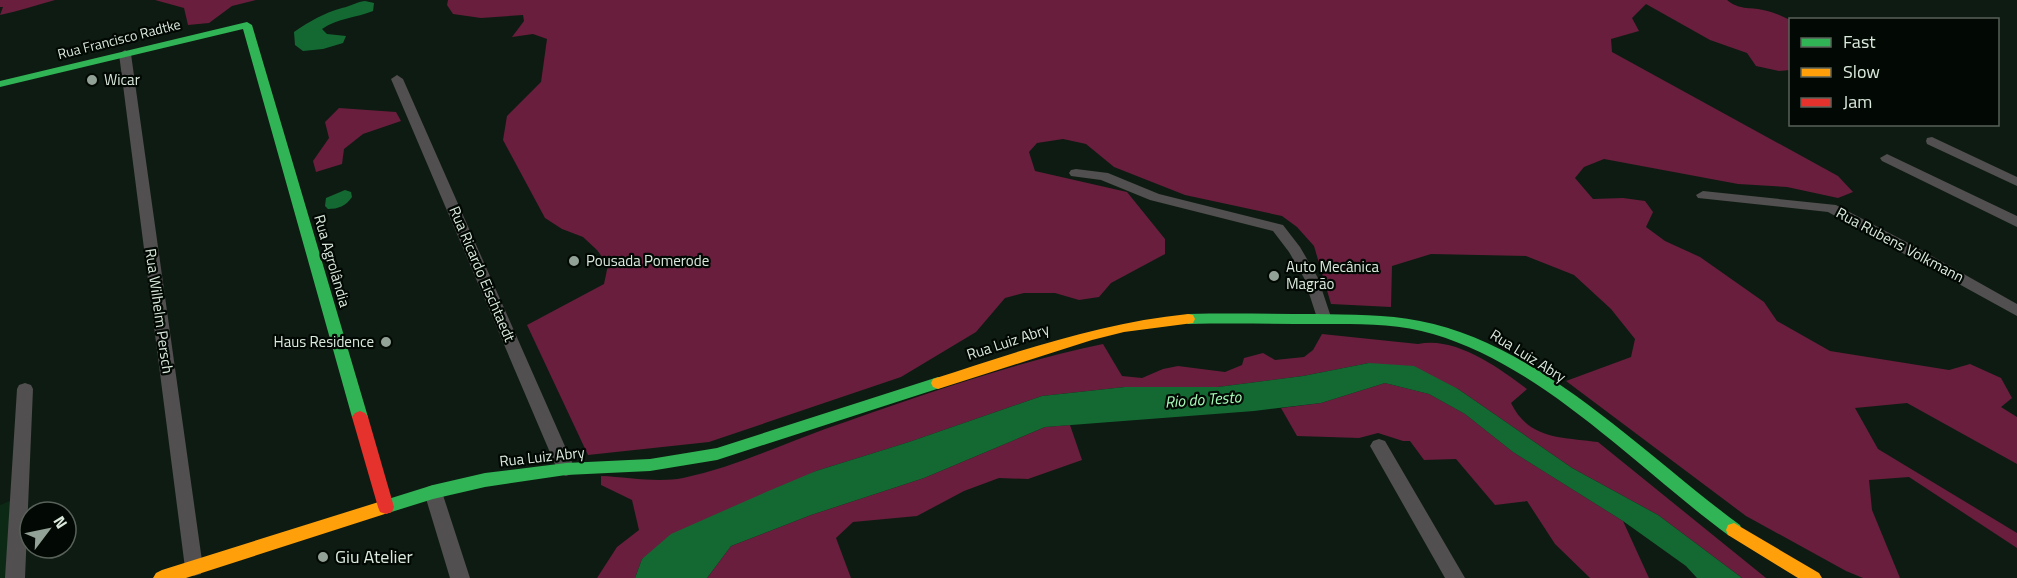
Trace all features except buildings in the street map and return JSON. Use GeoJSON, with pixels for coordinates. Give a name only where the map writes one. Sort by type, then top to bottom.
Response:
{"type":"FeatureCollection","features":[{"type":"Feature","properties":{"kind":"street","name":"Rua Francisco Radtke"},"geometry":{"type":"LineString","coordinates":[[0,84],[246,25]]}},
{"type":"Feature","properties":{"kind":"street","name":"Rua Agrolândia"},"geometry":{"type":"LineString","coordinates":[[246,25],[386,507]]}},
{"type":"Feature","properties":{"kind":"street","name":"Rua Wilhelm Persch"},"geometry":{"type":"LineString","coordinates":[[125,54],[194,568]]}},
{"type":"Feature","properties":{"kind":"street","name":"Rua Ricardo Eischtaedt"},"geometry":{"type":"LineString","coordinates":[[397,79],[566,469]]}},
{"type":"Feature","properties":{"kind":"street"},"geometry":{"type":"LineString","coordinates":[[1932,141],[2017,182]]}},
{"type":"Feature","properties":{"kind":"street"},"geometry":{"type":"LineString","coordinates":[[1887,158],[2017,222]]}},
{"type":"Feature","properties":{"kind":"street"},"geometry":{"type":"LineString","coordinates":[[1076,173],[1103,176],[1139,192],[1278,228],[1295,250],[1311,278],[1324,320]]}},
{"type":"Feature","properties":{"kind":"street","name":"Rua Rubens Volkmann"},"geometry":{"type":"LineString","coordinates":[[1703,195],[1830,208],[2017,311]]}},
{"type":"Feature","properties":{"kind":"street","name":"Rua Luiz Abry"},"geometry":{"type":"LineString","coordinates":[[162,578],[434,492],[485,480],[566,469],[650,465],[717,454],[1121,326],[1210,318],[1383,322],[1435,329],[1488,349],[1530,374],[1581,411],[1721,521],[1813,578]]}},
{"type":"Feature","properties":{"kind":"street"},"geometry":{"type":"LineString","coordinates":[[15,578],[25,389]]}},
{"type":"Feature","properties":{"kind":"street"},"geometry":{"type":"LineString","coordinates":[[1379,446],[1455,578]]}},
{"type":"Feature","properties":{"kind":"street"},"geometry":{"type":"LineString","coordinates":[[434,492],[459,578]]}},
{"type":"Feature","properties":{"kind":"shaded area"},"geometry":{"type":"Polygon","coordinates":[[[0,0],[55,0],[0,15],[3,7],[0,7],[0,0]]]}},
{"type":"Feature","properties":{"kind":"shaded area"},"geometry":{"type":"Polygon","coordinates":[[[155,0],[256,0],[232,6],[209,23],[188,25],[184,8],[155,0]]]}},
{"type":"Feature","properties":{"kind":"shaded area"},"geometry":{"type":"Polygon","coordinates":[[[448,0],[1727,0],[1740,7],[1774,13],[1789,20],[1789,70],[1779,71],[1756,66],[1747,53],[1710,40],[1646,4],[1632,18],[1639,31],[1611,39],[1612,52],[1838,176],[1853,192],[1838,198],[1787,187],[1738,184],[1604,159],[1584,167],[1575,178],[1593,199],[1623,198],[1645,201],[1653,212],[1646,227],[1665,241],[1700,257],[1764,302],[1777,321],[1830,351],[1949,370],[1970,364],[2001,378],[2012,398],[2001,407],[2017,417],[2017,464],[1907,403],[1855,408],[1878,449],[2017,533],[2017,548],[1909,477],[1869,480],[1872,510],[1900,578],[1863,578],[1846,571],[1746,516],[1566,381],[1631,357],[1635,339],[1611,309],[1574,275],[1526,256],[1431,254],[1392,266],[1391,307],[1331,304],[1314,246],[1297,227],[1282,216],[1185,195],[1114,167],[1086,144],[1063,139],[1037,143],[1029,152],[1035,171],[1127,192],[1165,239],[1165,254],[1111,283],[1099,297],[1079,300],[1055,293],[1024,293],[1005,298],[976,332],[901,377],[709,442],[588,455],[527,325],[604,284],[608,265],[583,237],[562,229],[545,218],[503,140],[507,116],[541,82],[547,39],[533,34],[512,37],[524,21],[523,15],[481,18],[453,14],[447,5],[448,0]]]}},
{"type":"Feature","properties":{"kind":"shaded area"},"geometry":{"type":"Polygon","coordinates":[[[339,108],[396,112],[401,121],[363,134],[344,149],[342,164],[316,172],[313,161],[329,138],[325,122],[339,108]]]}},
{"type":"Feature","properties":{"kind":"shaded area"},"geometry":{"type":"Polygon","coordinates":[[[1322,334],[1447,345],[1476,355],[1527,389],[1511,403],[1527,424],[1548,434],[1598,442],[1766,578],[1742,578],[1658,515],[1572,468],[1458,389],[1369,363],[1303,376],[1218,387],[1125,387],[1042,396],[816,471],[642,559],[635,578],[597,578],[617,547],[639,530],[632,500],[601,485],[601,476],[663,480],[701,474],[962,382],[1032,361],[1103,344],[1122,376],[1142,378],[1163,369],[1178,366],[1225,372],[1242,365],[1244,358],[1263,353],[1275,360],[1304,357],[1313,350],[1322,334]]]}},
{"type":"Feature","properties":{"kind":"shaded area"},"geometry":{"type":"Polygon","coordinates":[[[1385,383],[1429,394],[1465,414],[1513,452],[1623,521],[1649,578],[1590,578],[1555,544],[1527,501],[1495,505],[1456,459],[1424,460],[1410,441],[1378,433],[1359,438],[1297,436],[1281,408],[1321,403],[1385,383]]]}},
{"type":"Feature","properties":{"kind":"shaded area"},"geometry":{"type":"Polygon","coordinates":[[[1070,425],[1082,460],[1028,479],[999,478],[964,491],[917,516],[853,522],[836,538],[851,578],[707,578],[731,546],[811,515],[924,478],[1045,427],[1070,425]]]}},
{"type":"Feature","properties":{"kind":"shaded area"},"geometry":{"type":"Polygon","coordinates":[[[12,500],[10,578],[0,578],[0,505],[12,500]]]}},
{"type":"Feature","properties":{"kind":"water"},"geometry":{"type":"Polygon","coordinates":[[[365,1],[374,3],[373,11],[322,29],[327,34],[346,36],[343,43],[323,49],[303,51],[295,45],[294,32],[306,24],[329,12],[365,1]]]}},
{"type":"Feature","properties":{"kind":"water"},"geometry":{"type":"Polygon","coordinates":[[[345,190],[351,192],[352,197],[347,203],[328,209],[325,206],[326,198],[345,190]]]}},
{"type":"Feature","properties":{"kind":"water","name":"Rio do Testo"},"geometry":{"type":"Polygon","coordinates":[[[1369,363],[1414,366],[1458,389],[1572,468],[1658,515],[1742,578],[1697,578],[1686,566],[1623,521],[1513,452],[1465,414],[1429,394],[1385,383],[1321,403],[1254,411],[1045,427],[924,478],[811,515],[731,546],[707,578],[635,578],[642,559],[671,534],[816,471],[1042,396],[1125,387],[1218,387],[1303,376],[1369,363]]]}},
{"type":"Feature","properties":{"kind":"traffic: fast"},"geometry":{"type":"LineString","coordinates":[[0,84],[247,25],[360,417]]}},
{"type":"Feature","properties":{"kind":"traffic: fast"},"geometry":{"type":"LineString","coordinates":[[1188,319],[1387,321],[1438,330],[1480,346],[1520,367],[1557,391],[1734,530]]}},
{"type":"Feature","properties":{"kind":"traffic: fast"},"geometry":{"type":"LineString","coordinates":[[385,507],[433,492],[485,480],[566,469],[650,465],[717,454],[938,383]]}},
{"type":"Feature","properties":{"kind":"traffic: slow"},"geometry":{"type":"LineString","coordinates":[[938,383],[1092,335],[1124,327],[1188,319]]}},
{"type":"Feature","properties":{"kind":"traffic: slow"},"geometry":{"type":"LineString","coordinates":[[162,578],[385,507]]}},
{"type":"Feature","properties":{"kind":"traffic: slow"},"geometry":{"type":"LineString","coordinates":[[1734,530],[1813,578]]}},
{"type":"Feature","properties":{"kind":"traffic: jam"},"geometry":{"type":"LineString","coordinates":[[360,417],[386,507]]}},
{"type":"Feature","properties":{"kind":"place","name":"Wicar"},"geometry":{"type":"Point","coordinates":[92,80]}},
{"type":"Feature","properties":{"kind":"place","name":"Pousada Pomerode"},"geometry":{"type":"Point","coordinates":[574,261]}},
{"type":"Feature","properties":{"kind":"place","name":"Auto Mecânica Magrão"},"geometry":{"type":"Point","coordinates":[1274,276]}},
{"type":"Feature","properties":{"kind":"place","name":"Haus Residence"},"geometry":{"type":"Point","coordinates":[386,342]}},
{"type":"Feature","properties":{"kind":"place","name":"Giu Atelier"},"geometry":{"type":"Point","coordinates":[323,557]}}]}
